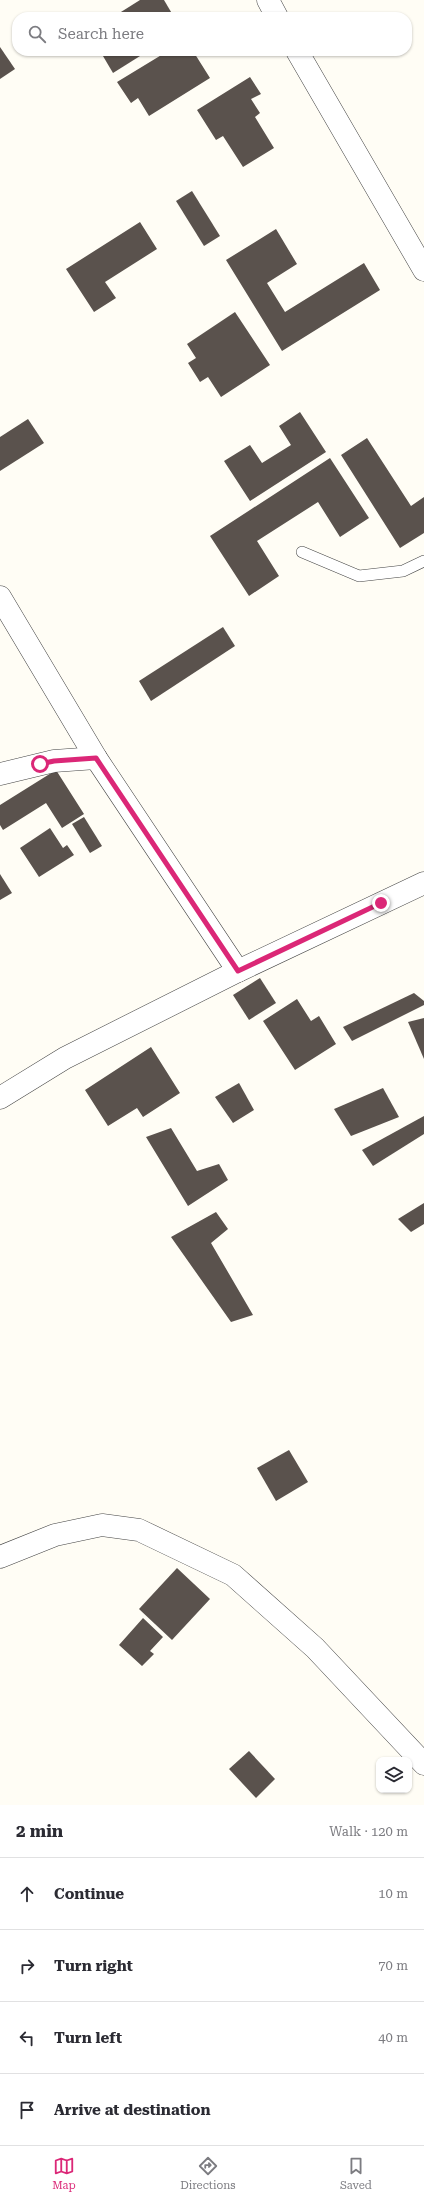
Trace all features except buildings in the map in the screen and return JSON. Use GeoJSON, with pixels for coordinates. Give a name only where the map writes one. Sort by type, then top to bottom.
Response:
{"type":"FeatureCollection","features":[{"type":"Feature","properties":{"kind":"street"},"geometry":{"type":"LineString","coordinates":[[268,0],[275,12]]}},
{"type":"Feature","properties":{"kind":"street"},"geometry":{"type":"LineString","coordinates":[[300,56],[424,270]]}},
{"type":"Feature","properties":{"kind":"street"},"geometry":{"type":"LineString","coordinates":[[0,597],[96,758],[238,971]]}},
{"type":"Feature","properties":{"kind":"street"},"geometry":{"type":"LineString","coordinates":[[0,774],[54,761],[96,758]]}},
{"type":"Feature","properties":{"kind":"street"},"geometry":{"type":"LineString","coordinates":[[0,1098],[65,1058],[238,971],[424,883]]}},
{"type":"Feature","properties":{"kind":"street"},"geometry":{"type":"LineString","coordinates":[[0,1557],[55,1535],[102,1525],[139,1530],[233,1576],[316,1648],[424,1764]]}},
{"type":"Feature","properties":{"kind":"lane"},"geometry":{"type":"LineString","coordinates":[[302,552],[359,576],[403,571],[424,561]]}},
{"type":"Feature","properties":{"kind":"route"},"geometry":{"type":"LineString","coordinates":[[40,764],[54,761],[96,758],[238,971],[381,903]]}}]}
